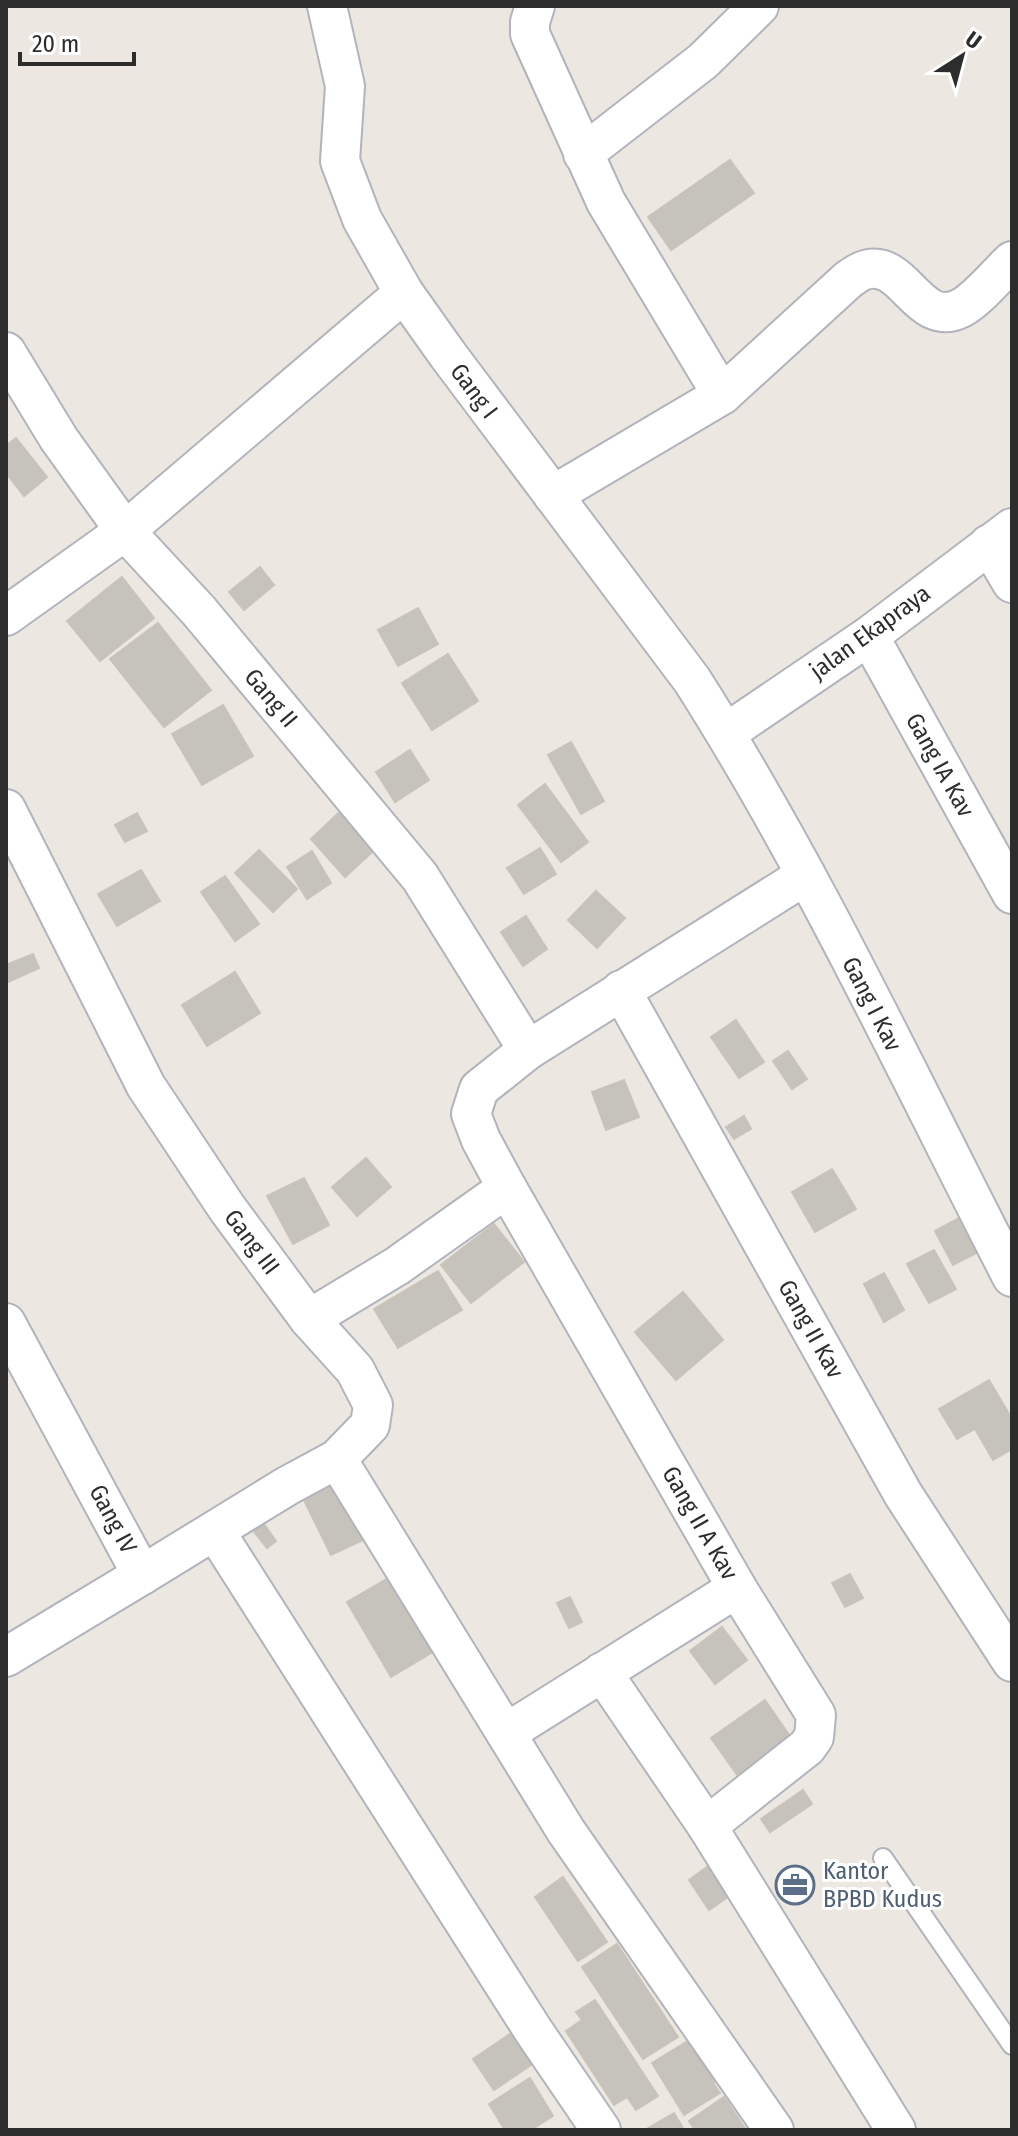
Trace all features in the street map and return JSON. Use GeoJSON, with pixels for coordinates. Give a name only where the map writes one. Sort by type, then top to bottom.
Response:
{"type":"FeatureCollection","features":[{"type":"Feature","properties":{"kind":"street","name":"Gang I"},"geometry":{"type":"LineString","coordinates":[[327,6],[345,86],[340,161],[362,219],[404,293],[692,680],[726,733]]}},
{"type":"Feature","properties":{"kind":"street"},"geometry":{"type":"LineString","coordinates":[[535,6],[530,34],[606,202],[722,395]]}},
{"type":"Feature","properties":{"kind":"street"},"geometry":{"type":"LineString","coordinates":[[583,154],[703,61],[759,6]]}},
{"type":"Feature","properties":{"kind":"street"},"geometry":{"type":"LineString","coordinates":[[553,495],[722,395],[849,279],[866,269],[886,270],[925,306],[946,313],[963,307],[1012,261]]}},
{"type":"Feature","properties":{"kind":"street"},"geometry":{"type":"LineString","coordinates":[[6,616],[125,531],[404,293]]}},
{"type":"Feature","properties":{"kind":"street","name":"Gang II"},"geometry":{"type":"LineString","coordinates":[[6,352],[59,439],[125,531],[199,611],[420,877],[528,1050]]}},
{"type":"Feature","properties":{"kind":"street"},"geometry":{"type":"LineString","coordinates":[[1000,536],[1012,583]]}},
{"type":"Feature","properties":{"kind":"street","name":"jalan Ekapraya"},"geometry":{"type":"LineString","coordinates":[[726,733],[869,636],[1000,536]]}},
{"type":"Feature","properties":{"kind":"street","name":"Gang IA Kav"},"geometry":{"type":"LineString","coordinates":[[869,636],[1012,894]]}},
{"type":"Feature","properties":{"kind":"street","name":"Gang I Kav"},"geometry":{"type":"LineString","coordinates":[[726,733],[806,875],[1012,1277]]}},
{"type":"Feature","properties":{"kind":"street","name":"Gang III"},"geometry":{"type":"LineString","coordinates":[[6,809],[146,1086],[227,1208],[309,1319],[355,1370],[373,1405],[370,1425],[337,1459],[142,1575]]}},
{"type":"Feature","properties":{"kind":"street","name":"Gang II A Kav"},"geometry":{"type":"LineString","coordinates":[[707,1826],[807,1747],[814,1737],[816,1715],[737,1588],[507,1188],[471,1114],[479,1089],[528,1050],[806,875]]}},
{"type":"Feature","properties":{"kind":"street","name":"Gang II Kav"},"geometry":{"type":"LineString","coordinates":[[621,990],[903,1494],[1012,1662]]}},
{"type":"Feature","properties":{"kind":"street"},"geometry":{"type":"LineString","coordinates":[[309,1319],[397,1266],[507,1188]]}},
{"type":"Feature","properties":{"kind":"street","name":"Gang IV"},"geometry":{"type":"LineString","coordinates":[[6,1323],[142,1575],[6,1657]]}},
{"type":"Feature","properties":{"kind":"street"},"geometry":{"type":"LineString","coordinates":[[337,1459],[566,1831],[774,2130]]}},
{"type":"Feature","properties":{"kind":"street"},"geometry":{"type":"LineString","coordinates":[[215,1531],[533,2030],[601,2130]]}},
{"type":"Feature","properties":{"kind":"street"},"geometry":{"type":"LineString","coordinates":[[506,1733],[737,1588]]}},
{"type":"Feature","properties":{"kind":"street"},"geometry":{"type":"LineString","coordinates":[[602,1672],[707,1826],[896,2130]]}},
{"type":"Feature","properties":{"kind":"lane"},"geometry":{"type":"LineString","coordinates":[[883,1858],[1012,2045]]}},
{"type":"Feature","properties":{"kind":"building"},"geometry":{"type":"Polygon","coordinates":[[[730,160],[754,193],[671,250],[648,217],[730,160]]]}},
{"type":"Feature","properties":{"kind":"building"},"geometry":{"type":"Polygon","coordinates":[[[16,438],[47,477],[24,496],[6,473],[6,446],[16,438]]]}},
{"type":"Feature","properties":{"kind":"building"},"geometry":{"type":"Polygon","coordinates":[[[260,567],[274,585],[244,610],[229,592],[260,567]]]}},
{"type":"Feature","properties":{"kind":"building"},"geometry":{"type":"Polygon","coordinates":[[[122,577],[154,618],[100,661],[67,621],[122,577]]]}},
{"type":"Feature","properties":{"kind":"building"},"geometry":{"type":"Polygon","coordinates":[[[418,608],[438,644],[398,666],[378,630],[418,608]]]}},
{"type":"Feature","properties":{"kind":"building"},"geometry":{"type":"Polygon","coordinates":[[[158,623],[211,690],[164,727],[110,659],[158,623]]]}},
{"type":"Feature","properties":{"kind":"building"},"geometry":{"type":"Polygon","coordinates":[[[448,654],[478,701],[432,730],[402,683],[448,654]]]}},
{"type":"Feature","properties":{"kind":"building"},"geometry":{"type":"Polygon","coordinates":[[[223,705],[253,756],[202,785],[172,734],[223,705]]]}},
{"type":"Feature","properties":{"kind":"building"},"geometry":{"type":"Polygon","coordinates":[[[571,742],[604,801],[581,814],[548,755],[571,742]]]}},
{"type":"Feature","properties":{"kind":"building"},"geometry":{"type":"Polygon","coordinates":[[[410,750],[429,780],[395,802],[376,772],[410,750]]]}},
{"type":"Feature","properties":{"kind":"building"},"geometry":{"type":"Polygon","coordinates":[[[545,784],[588,842],[561,862],[518,805],[545,784]]]}},
{"type":"Feature","properties":{"kind":"building"},"geometry":{"type":"Polygon","coordinates":[[[347,805],[381,844],[345,877],[311,839],[347,805]]]}},
{"type":"Feature","properties":{"kind":"building"},"geometry":{"type":"Polygon","coordinates":[[[137,813],[147,831],[125,842],[115,825],[137,813]]]}},
{"type":"Feature","properties":{"kind":"building"},"geometry":{"type":"Polygon","coordinates":[[[540,848],[556,874],[524,894],[507,868],[540,848]]]}},
{"type":"Feature","properties":{"kind":"building"},"geometry":{"type":"Polygon","coordinates":[[[259,850],[297,889],[273,912],[235,873],[259,850]]]}},
{"type":"Feature","properties":{"kind":"building"},"geometry":{"type":"Polygon","coordinates":[[[312,851],[331,883],[307,899],[287,867],[312,851]]]}},
{"type":"Feature","properties":{"kind":"building"},"geometry":{"type":"Polygon","coordinates":[[[141,870],[160,901],[117,926],[98,894],[141,870]]]}},
{"type":"Feature","properties":{"kind":"building"},"geometry":{"type":"Polygon","coordinates":[[[225,876],[259,924],[235,941],[201,892],[225,876]]]}},
{"type":"Feature","properties":{"kind":"building"},"geometry":{"type":"Polygon","coordinates":[[[596,891],[625,918],[597,948],[568,920],[596,891]]]}},
{"type":"Feature","properties":{"kind":"building"},"geometry":{"type":"Polygon","coordinates":[[[526,916],[547,949],[523,966],[501,932],[526,916]]]}},
{"type":"Feature","properties":{"kind":"building"},"geometry":{"type":"Polygon","coordinates":[[[33,954],[39,968],[6,983],[6,965],[33,954]]]}},
{"type":"Feature","properties":{"kind":"building"},"geometry":{"type":"Polygon","coordinates":[[[235,972],[260,1013],[207,1046],[182,1005],[235,972]]]}},
{"type":"Feature","properties":{"kind":"building"},"geometry":{"type":"Polygon","coordinates":[[[736,1020],[764,1062],[739,1078],[711,1037],[736,1020]]]}},
{"type":"Feature","properties":{"kind":"building"},"geometry":{"type":"Polygon","coordinates":[[[788,1051],[807,1079],[792,1089],[773,1061],[788,1051]]]}},
{"type":"Feature","properties":{"kind":"building"},"geometry":{"type":"Polygon","coordinates":[[[624,1080],[639,1117],[606,1130],[592,1092],[624,1080]]]}},
{"type":"Feature","properties":{"kind":"building"},"geometry":{"type":"Polygon","coordinates":[[[744,1116],[751,1129],[734,1139],[726,1127],[744,1116]]]}},
{"type":"Feature","properties":{"kind":"building"},"geometry":{"type":"Polygon","coordinates":[[[366,1158],[391,1187],[357,1216],[332,1187],[366,1158]]]}},
{"type":"Feature","properties":{"kind":"building"},"geometry":{"type":"Polygon","coordinates":[[[832,1169],[856,1209],[815,1232],[792,1192],[832,1169]]]}},
{"type":"Feature","properties":{"kind":"building"},"geometry":{"type":"Polygon","coordinates":[[[304,1178],[329,1225],[293,1244],[267,1196],[304,1178]]]}},
{"type":"Feature","properties":{"kind":"building"},"geometry":{"type":"Polygon","coordinates":[[[959,1218],[978,1252],[953,1265],[935,1231],[959,1218]]]}},
{"type":"Feature","properties":{"kind":"building"},"geometry":{"type":"Polygon","coordinates":[[[494,1224],[524,1262],[471,1303],[441,1265],[494,1224]]]}},
{"type":"Feature","properties":{"kind":"building"},"geometry":{"type":"Polygon","coordinates":[[[934,1250],[956,1289],[929,1303],[907,1264],[934,1250]]]}},
{"type":"Feature","properties":{"kind":"building"},"geometry":{"type":"Polygon","coordinates":[[[438,1271],[462,1310],[398,1348],[374,1309],[438,1271]]]}},
{"type":"Feature","properties":{"kind":"building"},"geometry":{"type":"Polygon","coordinates":[[[884,1273],[904,1310],[884,1322],[864,1284],[884,1273]]]}},
{"type":"Feature","properties":{"kind":"building"},"geometry":{"type":"Polygon","coordinates":[[[683,1292],[723,1340],[676,1380],[635,1332],[683,1292]]]}},
{"type":"Feature","properties":{"kind":"building"},"geometry":{"type":"Polygon","coordinates":[[[989,1380],[1012,1419],[1012,1449],[993,1460],[975,1429],[957,1439],[939,1409],[989,1380]]]}},
{"type":"Feature","properties":{"kind":"building"},"geometry":{"type":"Polygon","coordinates":[[[334,1478],[365,1539],[331,1555],[301,1494],[334,1478]]]}},
{"type":"Feature","properties":{"kind":"building"},"geometry":{"type":"Polygon","coordinates":[[[261,1520],[276,1541],[267,1548],[251,1528],[261,1520]]]}},
{"type":"Feature","properties":{"kind":"building"},"geometry":{"type":"Polygon","coordinates":[[[850,1574],[863,1598],[845,1607],[832,1583],[850,1574]]]}},
{"type":"Feature","properties":{"kind":"building"},"geometry":{"type":"Polygon","coordinates":[[[390,1577],[433,1652],[391,1677],[347,1602],[390,1577]]]}},
{"type":"Feature","properties":{"kind":"building"},"geometry":{"type":"Polygon","coordinates":[[[570,1597],[582,1622],[569,1628],[557,1603],[570,1597]]]}},
{"type":"Feature","properties":{"kind":"building"},"geometry":{"type":"Polygon","coordinates":[[[722,1627],[747,1660],[715,1684],[690,1651],[722,1627]]]}},
{"type":"Feature","properties":{"kind":"building"},"geometry":{"type":"Polygon","coordinates":[[[765,1700],[794,1742],[740,1779],[711,1738],[765,1700]]]}},
{"type":"Feature","properties":{"kind":"building"},"geometry":{"type":"Polygon","coordinates":[[[803,1790],[812,1804],[770,1832],[761,1819],[803,1790]]]}},
{"type":"Feature","properties":{"kind":"building"},"geometry":{"type":"Polygon","coordinates":[[[714,1862],[735,1892],[709,1910],[689,1880],[714,1862]]]}},
{"type":"Feature","properties":{"kind":"building"},"geometry":{"type":"Polygon","coordinates":[[[563,1877],[607,1942],[578,1961],[535,1897],[563,1877]]]}},
{"type":"Feature","properties":{"kind":"building"},"geometry":{"type":"Polygon","coordinates":[[[617,1944],[678,2037],[643,2059],[582,1967],[617,1944]]]}},
{"type":"Feature","properties":{"kind":"building"},"geometry":{"type":"Polygon","coordinates":[[[595,2000],[658,2096],[636,2110],[627,2097],[614,2105],[566,2031],[582,2020],[576,2012],[595,2000]]]}},
{"type":"Feature","properties":{"kind":"building"},"geometry":{"type":"Polygon","coordinates":[[[519,2028],[540,2059],[494,2090],[473,2059],[519,2028]]]}},
{"type":"Feature","properties":{"kind":"building"},"geometry":{"type":"Polygon","coordinates":[[[688,2041],[698,2058],[708,2052],[723,2077],[713,2083],[720,2093],[684,2115],[652,2063],[688,2041]]]}},
{"type":"Feature","properties":{"kind":"building"},"geometry":{"type":"Polygon","coordinates":[[[530,2078],[553,2116],[531,2130],[505,2130],[489,2104],[530,2078]]]}},
{"type":"Feature","properties":{"kind":"building"},"geometry":{"type":"Polygon","coordinates":[[[724,2097],[746,2130],[695,2130],[689,2121],[724,2097]]]}},
{"type":"Feature","properties":{"kind":"building"},"geometry":{"type":"Polygon","coordinates":[[[674,2113],[684,2130],[645,2130],[674,2113]]]}},
{"type":"Feature","properties":{"kind":"place","name":"Kantor BPBD Kudus"},"geometry":{"type":"Point","coordinates":[795,1885]}}]}
